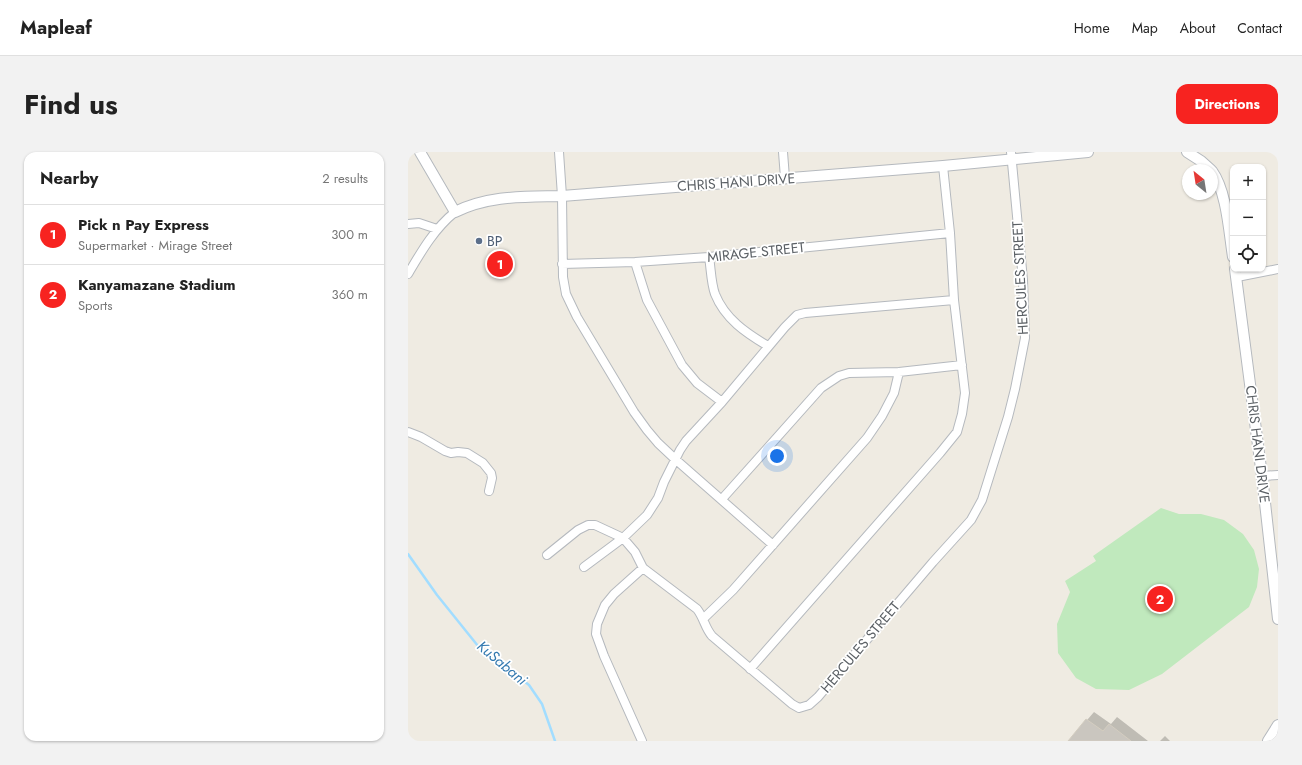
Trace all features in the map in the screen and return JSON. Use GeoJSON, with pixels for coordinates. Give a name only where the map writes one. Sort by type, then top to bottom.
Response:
{"type":"FeatureCollection","features":[{"type":"Feature","properties":{"kind":"street"},"geometry":{"type":"LineString","coordinates":[[408,274],[437,229],[455,212],[420,152]]}},
{"type":"Feature","properties":{"kind":"street"},"geometry":{"type":"LineString","coordinates":[[559,152],[562,196],[562,264],[566,294],[576,317],[647,430],[675,459],[773,545]]}},
{"type":"Feature","properties":{"kind":"street"},"geometry":{"type":"LineString","coordinates":[[783,152],[785,178]]}},
{"type":"Feature","properties":{"kind":"street","name":"CHRIS HANI DRIVE"},"geometry":{"type":"LineString","coordinates":[[455,212],[470,205],[501,198],[562,196],[943,166],[1011,156],[1088,152]]}},
{"type":"Feature","properties":{"kind":"street"},"geometry":{"type":"LineString","coordinates":[[1187,152],[1205,164]]}},
{"type":"Feature","properties":{"kind":"street","name":"HERCULES STREET"},"geometry":{"type":"LineString","coordinates":[[643,568],[694,605],[712,636],[792,704],[799,708],[809,705],[818,697],[933,562],[971,520],[982,500],[997,456],[1012,403],[1025,338],[1022,280],[1011,156]]}},
{"type":"Feature","properties":{"kind":"street"},"geometry":{"type":"LineString","coordinates":[[750,669],[957,432],[962,414],[965,393],[954,300],[950,233],[943,166]]}},
{"type":"Feature","properties":{"kind":"street"},"geometry":{"type":"LineString","coordinates":[[1218,183],[1226,209],[1230,237]]}},
{"type":"Feature","properties":{"kind":"street"},"geometry":{"type":"LineString","coordinates":[[408,224],[419,223],[437,229]]}},
{"type":"Feature","properties":{"kind":"street","name":"MIRAGE STREET"},"geometry":{"type":"LineString","coordinates":[[562,264],[635,262],[710,257],[950,233]]}},
{"type":"Feature","properties":{"kind":"street"},"geometry":{"type":"LineString","coordinates":[[710,257],[715,294],[726,314],[745,332],[768,346]]}},
{"type":"Feature","properties":{"kind":"street"},"geometry":{"type":"LineString","coordinates":[[635,262],[647,300],[682,365],[697,383],[722,402]]}},
{"type":"Feature","properties":{"kind":"street"},"geometry":{"type":"LineString","coordinates":[[1236,273],[1278,270]]}},
{"type":"Feature","properties":{"kind":"street","name":"CHRIS HANI DRIVE"},"geometry":{"type":"LineString","coordinates":[[1236,273],[1262,476],[1278,619]]}},
{"type":"Feature","properties":{"kind":"street"},"geometry":{"type":"LineString","coordinates":[[584,567],[639,524],[658,498],[675,459],[686,441],[722,402],[768,346],[797,315],[805,313],[954,300]]}},
{"type":"Feature","properties":{"kind":"street"},"geometry":{"type":"LineString","coordinates":[[722,499],[821,388],[830,381],[849,373],[899,372],[962,365]]}},
{"type":"Feature","properties":{"kind":"street"},"geometry":{"type":"LineString","coordinates":[[703,619],[733,590],[866,438],[882,416],[894,393],[899,372]]}},
{"type":"Feature","properties":{"kind":"street"},"geometry":{"type":"LineString","coordinates":[[408,432],[421,437],[445,451],[467,453],[483,463],[491,473],[492,478],[489,491]]}},
{"type":"Feature","properties":{"kind":"street"},"geometry":{"type":"LineString","coordinates":[[1262,476],[1278,475]]}},
{"type":"Feature","properties":{"kind":"street"},"geometry":{"type":"LineString","coordinates":[[547,555],[578,530],[588,525],[595,525],[623,538],[635,552],[643,568],[614,594],[605,605],[597,624],[596,634],[604,656],[642,741]]}},
{"type":"Feature","properties":{"kind":"street"},"geometry":{"type":"LineString","coordinates":[[1268,741],[1278,725]]}},
{"type":"Feature","properties":{"kind":"green space"},"geometry":{"type":"Polygon","coordinates":[[[1161,508],[1179,514],[1201,514],[1224,520],[1243,534],[1254,550],[1259,569],[1257,587],[1249,607],[1162,674],[1129,690],[1096,689],[1076,678],[1058,653],[1057,624],[1070,592],[1065,581],[1096,561],[1093,556],[1161,508]]]}},
{"type":"Feature","properties":{"kind":"building"},"geometry":{"type":"Polygon","coordinates":[[[1086,719],[1103,731],[1109,724],[1131,741],[1068,741],[1086,719]]]}},
{"type":"Feature","properties":{"kind":"waterway","name":"KuSabani"},"geometry":{"type":"LineString","coordinates":[[408,554],[437,595],[478,646],[529,685],[542,704],[555,741]]}},
{"type":"Feature","properties":{"kind":"place","name":"BP"},"geometry":{"type":"Point","coordinates":[479,241]}},
{"type":"Feature","properties":{"kind":"place","name":"Pick n Pay Express"},"geometry":{"type":"Point","coordinates":[500,264]}},
{"type":"Feature","properties":{"kind":"place","name":"Kanyamazane Stadium"},"geometry":{"type":"Point","coordinates":[1160,599]}}]}
